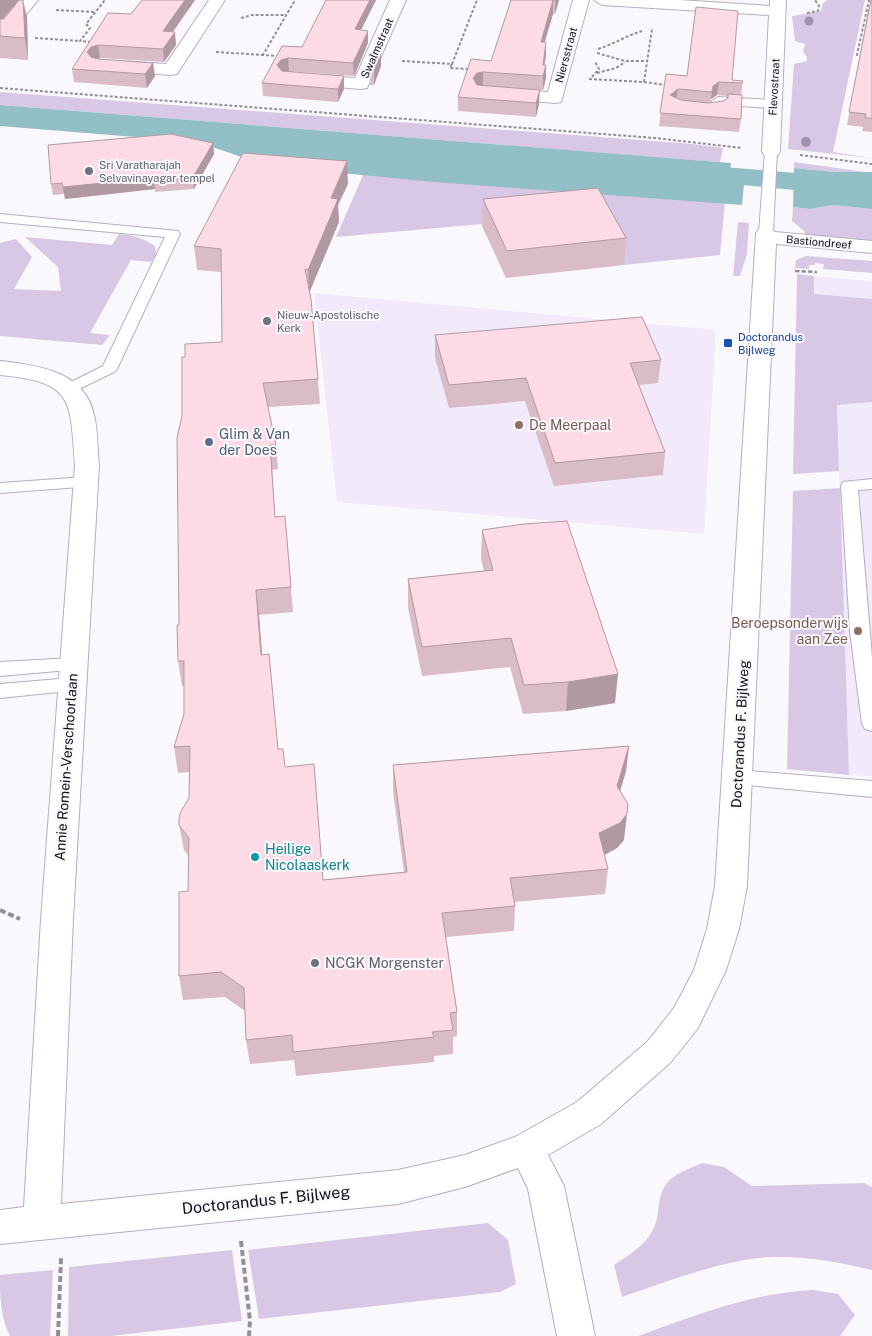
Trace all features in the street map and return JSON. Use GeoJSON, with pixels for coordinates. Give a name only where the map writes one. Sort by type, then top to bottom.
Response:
{"type":"FeatureCollection","features":[{"type":"Feature","properties":{"kind":"street"},"geometry":{"type":"LineString","coordinates":[[0,35],[30,0]]}},
{"type":"Feature","properties":{"kind":"street"},"geometry":{"type":"LineString","coordinates":[[100,65],[171,70],[217,0]]}},
{"type":"Feature","properties":{"kind":"street","name":"Swalmstraat"},"geometry":{"type":"LineString","coordinates":[[289,78],[360,84],[398,0]]}},
{"type":"Feature","properties":{"kind":"street","name":"Niersstraat"},"geometry":{"type":"LineString","coordinates":[[483,93],[555,98],[580,0]]}},
{"type":"Feature","properties":{"kind":"street"},"geometry":{"type":"LineString","coordinates":[[602,0],[778,6]]}},
{"type":"Feature","properties":{"kind":"street","name":"Flevostraat"},"geometry":{"type":"LineString","coordinates":[[771,151],[778,6]]}},
{"type":"Feature","properties":{"kind":"street","name":"Bastiondreef"},"geometry":{"type":"LineString","coordinates":[[767,226],[872,247]]}},
{"type":"Feature","properties":{"kind":"street","name":"Doctorandus F. Bijlweg"},"geometry":{"type":"LineString","coordinates":[[0,1227],[236,1204],[421,1183],[466,1171],[526,1149],[589,1113],[659,1052],[686,1018],[710,970],[723,929],[732,886],[767,226]]}},
{"type":"Feature","properties":{"kind":"street"},"geometry":{"type":"LineString","coordinates":[[0,368],[38,372],[70,388]]}},
{"type":"Feature","properties":{"kind":"street","name":"Annie Romein-Verschoorlaan"},"geometry":{"type":"LineString","coordinates":[[53,1221],[72,674],[86,482],[81,407],[70,388]]}},
{"type":"Feature","properties":{"kind":"street"},"geometry":{"type":"LineString","coordinates":[[526,1149],[546,1186],[576,1336]]}},
{"type":"Feature","properties":{"kind":"lane"},"geometry":{"type":"LineString","coordinates":[[692,109],[718,111],[718,101],[773,104]]}},
{"type":"Feature","properties":{"kind":"lane","name":"Flevostraat"},"geometry":{"type":"LineString","coordinates":[[770,174],[771,151]]}},
{"type":"Feature","properties":{"kind":"lane","name":"Doctorandus F. Bijlweg"},"geometry":{"type":"LineString","coordinates":[[767,226],[770,174]]}},
{"type":"Feature","properties":{"kind":"lane"},"geometry":{"type":"LineString","coordinates":[[0,218],[172,234],[108,369],[70,388]]}},
{"type":"Feature","properties":{"kind":"lane"},"geometry":{"type":"LineString","coordinates":[[0,488],[86,482]]}},
{"type":"Feature","properties":{"kind":"lane"},"geometry":{"type":"LineString","coordinates":[[872,484],[849,486],[859,631],[872,724]]}},
{"type":"Feature","properties":{"kind":"lane"},"geometry":{"type":"LineString","coordinates":[[0,669],[72,674]]}},
{"type":"Feature","properties":{"kind":"lane"},"geometry":{"type":"LineString","coordinates":[[0,691],[72,674]]}},
{"type":"Feature","properties":{"kind":"lane"},"geometry":{"type":"LineString","coordinates":[[737,777],[872,789]]}},
{"type":"Feature","properties":{"kind":"path"},"geometry":{"type":"LineString","coordinates":[[80,41],[90,28],[86,24],[104,0]]}},
{"type":"Feature","properties":{"kind":"path"},"geometry":{"type":"LineString","coordinates":[[263,55],[295,0]]}},
{"type":"Feature","properties":{"kind":"path"},"geometry":{"type":"LineString","coordinates":[[471,69],[450,68],[477,0]]}},
{"type":"Feature","properties":{"kind":"path"},"geometry":{"type":"LineString","coordinates":[[816,2],[820,0]]}},
{"type":"Feature","properties":{"kind":"path"},"geometry":{"type":"LineString","coordinates":[[864,56],[857,55],[869,0]]}},
{"type":"Feature","properties":{"kind":"path"},"geometry":{"type":"LineString","coordinates":[[51,17],[57,10],[96,12]]}},
{"type":"Feature","properties":{"kind":"path"},"geometry":{"type":"LineString","coordinates":[[237,20],[252,15],[287,15]]}},
{"type":"Feature","properties":{"kind":"path"},"geometry":{"type":"LineString","coordinates":[[593,55],[630,34],[652,29],[644,82]]}},
{"type":"Feature","properties":{"kind":"path"},"geometry":{"type":"LineString","coordinates":[[40,31],[34,38],[95,42]]}},
{"type":"Feature","properties":{"kind":"path"},"geometry":{"type":"LineString","coordinates":[[184,50],[285,56]]}},
{"type":"Feature","properties":{"kind":"path"},"geometry":{"type":"LineString","coordinates":[[593,55],[625,61],[647,61]]}},
{"type":"Feature","properties":{"kind":"path"},"geometry":{"type":"LineString","coordinates":[[593,55],[599,69],[597,73]]}},
{"type":"Feature","properties":{"kind":"path"},"geometry":{"type":"LineString","coordinates":[[370,63],[387,64],[399,60],[452,64]]}},
{"type":"Feature","properties":{"kind":"path"},"geometry":{"type":"LineString","coordinates":[[625,61],[616,68],[597,73],[589,79],[665,85]]}},
{"type":"Feature","properties":{"kind":"path"},"geometry":{"type":"LineString","coordinates":[[0,88],[656,138],[872,164]]}},
{"type":"Feature","properties":{"kind":"path"},"geometry":{"type":"LineString","coordinates":[[236,1204],[250,1320],[249,1336]]}},
{"type":"Feature","properties":{"kind":"path"},"geometry":{"type":"LineString","coordinates":[[53,1221],[58,1336]]}},
{"type":"Feature","properties":{"kind":"shaded area"},"geometry":{"type":"Polygon","coordinates":[[[827,0],[865,0],[833,152],[872,158],[788,149],[794,64],[807,61],[807,57],[803,52],[805,44],[795,41],[792,16],[821,11],[823,3],[827,0]]]}},
{"type":"Feature","properties":{"kind":"shaded area"},"geometry":{"type":"Polygon","coordinates":[[[0,92],[693,144],[723,148],[720,162],[704,161],[0,105],[0,92]]]}},
{"type":"Feature","properties":{"kind":"shaded area"},"geometry":{"type":"Polygon","coordinates":[[[794,162],[865,172],[834,172],[794,168],[794,162]]]}},
{"type":"Feature","properties":{"kind":"shaded area"},"geometry":{"type":"Polygon","coordinates":[[[363,175],[725,203],[720,255],[624,265],[596,214],[336,237],[363,175]]]}},
{"type":"Feature","properties":{"kind":"shaded area"},"geometry":{"type":"Polygon","coordinates":[[[833,205],[872,209],[872,241],[804,235],[805,232],[792,221],[793,207],[810,209],[833,205]]]}},
{"type":"Feature","properties":{"kind":"shaded area"},"geometry":{"type":"Polygon","coordinates":[[[738,222],[749,223],[747,254],[740,276],[733,276],[738,222]]]}},
{"type":"Feature","properties":{"kind":"shaded area"},"geometry":{"type":"Polygon","coordinates":[[[119,234],[133,236],[146,241],[155,246],[156,254],[151,262],[131,260],[90,333],[110,335],[102,345],[0,336],[0,243],[16,239],[32,257],[14,289],[61,291],[58,267],[25,237],[112,245],[119,234]]]}},
{"type":"Feature","properties":{"kind":"shaded area"},"geometry":{"type":"Polygon","coordinates":[[[806,256],[872,261],[872,273],[823,269],[824,264],[815,263],[815,265],[809,265],[809,269],[795,268],[796,260],[806,256]]]}},
{"type":"Feature","properties":{"kind":"shaded area"},"geometry":{"type":"Polygon","coordinates":[[[797,274],[814,276],[814,294],[872,299],[872,402],[837,405],[839,471],[793,474],[797,274]]]}},
{"type":"Feature","properties":{"kind":"shaded area","name":"Beroepsonderwijs aan Zee"},"geometry":{"type":"Polygon","coordinates":[[[814,276],[872,281],[872,776],[849,775],[837,405],[813,294],[814,276]]]}},
{"type":"Feature","properties":{"kind":"shaded area","name":"De Meerpaal"},"geometry":{"type":"Polygon","coordinates":[[[314,293],[716,330],[704,534],[337,502],[314,293]]]}},
{"type":"Feature","properties":{"kind":"shaded area"},"geometry":{"type":"Polygon","coordinates":[[[840,488],[849,775],[787,769],[793,491],[840,488]]]}},
{"type":"Feature","properties":{"kind":"shaded area"},"geometry":{"type":"Polygon","coordinates":[[[702,1163],[724,1167],[752,1186],[864,1183],[872,1187],[872,1270],[810,1259],[785,1257],[755,1258],[716,1266],[622,1297],[614,1265],[638,1248],[652,1232],[657,1220],[661,1194],[669,1180],[702,1163]]]}},
{"type":"Feature","properties":{"kind":"shaded area"},"geometry":{"type":"Polygon","coordinates":[[[488,1223],[508,1240],[516,1284],[500,1292],[259,1319],[248,1250],[488,1223]]]}},
{"type":"Feature","properties":{"kind":"shaded area"},"geometry":{"type":"Polygon","coordinates":[[[232,1250],[242,1321],[111,1336],[68,1336],[69,1267],[232,1250]]]}},
{"type":"Feature","properties":{"kind":"shaded area"},"geometry":{"type":"Polygon","coordinates":[[[53,1270],[50,1336],[10,1336],[2,1314],[0,1275],[53,1270]]]}},
{"type":"Feature","properties":{"kind":"shaded area"},"geometry":{"type":"Polygon","coordinates":[[[813,1290],[838,1294],[855,1315],[840,1336],[638,1336],[745,1300],[813,1290]]]}},
{"type":"Feature","properties":{"kind":"water"},"geometry":{"type":"Polygon","coordinates":[[[0,105],[731,163],[730,173],[745,174],[742,205],[434,182],[269,166],[209,146],[185,141],[0,126],[0,105]]]}},
{"type":"Feature","properties":{"kind":"water"},"geometry":{"type":"Polygon","coordinates":[[[794,168],[834,172],[872,172],[872,209],[833,205],[810,209],[793,207],[794,168]]]}},
{"type":"Feature","properties":{"kind":"building"},"geometry":{"type":"Polygon","coordinates":[[[19,0],[23,0],[25,38],[0,36],[0,19],[4,19],[19,0]]]}},
{"type":"Feature","properties":{"kind":"building"},"geometry":{"type":"Polygon","coordinates":[[[142,0],[185,0],[163,31],[175,32],[163,49],[98,45],[91,47],[87,52],[91,57],[98,59],[153,63],[145,74],[72,69],[108,13],[131,14],[142,0]]]}},
{"type":"Feature","properties":{"kind":"building"},"geometry":{"type":"Polygon","coordinates":[[[326,0],[370,0],[355,29],[368,31],[353,63],[288,58],[281,60],[277,65],[282,71],[344,76],[338,89],[262,83],[282,46],[302,47],[326,0]]]}},
{"type":"Feature","properties":{"kind":"building"},"geometry":{"type":"Polygon","coordinates":[[[511,0],[553,0],[541,42],[546,42],[543,65],[546,65],[543,76],[483,72],[477,73],[473,78],[477,85],[540,90],[536,103],[458,97],[471,59],[491,61],[511,0]]]}},
{"type":"Feature","properties":{"kind":"building"},"geometry":{"type":"Polygon","coordinates":[[[871,0],[872,118],[865,118],[866,114],[849,112],[871,0]]]}},
{"type":"Feature","properties":{"kind":"building"},"geometry":{"type":"Polygon","coordinates":[[[696,7],[738,11],[732,80],[743,81],[742,83],[719,82],[713,86],[712,92],[678,89],[670,95],[681,100],[708,103],[723,101],[728,98],[728,94],[742,95],[741,119],[660,113],[666,74],[687,76],[696,7]]]}},
{"type":"Feature","properties":{"kind":"building"},"geometry":{"type":"Polygon","coordinates":[[[380,49],[381,52],[374,71],[370,70],[380,49]]]}},
{"type":"Feature","properties":{"kind":"building"},"geometry":{"type":"Polygon","coordinates":[[[171,134],[213,143],[193,177],[154,181],[153,178],[63,187],[62,183],[51,184],[48,145],[171,134]]]}},
{"type":"Feature","properties":{"kind":"building"},"geometry":{"type":"Polygon","coordinates":[[[243,153],[347,161],[331,198],[338,199],[308,270],[305,269],[311,299],[318,379],[263,383],[276,445],[270,445],[275,517],[285,516],[291,587],[256,590],[261,655],[269,654],[278,749],[283,749],[285,767],[314,764],[323,880],[407,872],[393,765],[629,746],[617,786],[628,804],[627,814],[620,823],[599,833],[608,869],[510,878],[515,906],[442,913],[457,1012],[450,1013],[453,1030],[432,1032],[434,1037],[293,1052],[292,1035],[246,1040],[244,988],[221,972],[179,976],[179,892],[188,891],[189,838],[179,825],[179,819],[180,813],[189,798],[190,746],[174,747],[184,714],[184,661],[178,661],[177,625],[179,625],[177,438],[182,416],[182,357],[185,357],[185,344],[222,342],[221,249],[194,246],[243,153]]]}},
{"type":"Feature","properties":{"kind":"building"},"geometry":{"type":"Polygon","coordinates":[[[598,188],[626,238],[507,251],[483,199],[598,188]]]}},
{"type":"Feature","properties":{"kind":"building"},"geometry":{"type":"Polygon","coordinates":[[[642,317],[661,360],[630,363],[665,452],[555,463],[526,378],[449,385],[435,335],[642,317]]]}},
{"type":"Feature","properties":{"kind":"building"},"geometry":{"type":"Polygon","coordinates":[[[567,521],[618,674],[568,682],[524,685],[511,638],[422,647],[408,579],[493,570],[482,530],[524,524],[567,521]]]}},
{"type":"Feature","properties":{"kind":"waterway"},"geometry":{"type":"LineString","coordinates":[[686,173],[872,188]]}},
{"type":"Feature","properties":{"kind":"place","name":"Sri Varatharajah Selvavinayagar tempel"},"geometry":{"type":"Point","coordinates":[89,171]}},
{"type":"Feature","properties":{"kind":"place","name":"Nieuw-Apostolische Kerk"},"geometry":{"type":"Point","coordinates":[267,321]}},
{"type":"Feature","properties":{"kind":"place","name":"Doctorandus Bijlweg"},"geometry":{"type":"Point","coordinates":[728,343]}},
{"type":"Feature","properties":{"kind":"place","name":"De Meerpaal"},"geometry":{"type":"Point","coordinates":[519,425]}},
{"type":"Feature","properties":{"kind":"place","name":"Glim & Van der Does"},"geometry":{"type":"Point","coordinates":[209,442]}},
{"type":"Feature","properties":{"kind":"place","name":"Beroepsonderwijs aan Zee"},"geometry":{"type":"Point","coordinates":[858,631]}},
{"type":"Feature","properties":{"kind":"place","name":"Heilige Nicolaaskerk"},"geometry":{"type":"Point","coordinates":[255,857]}},
{"type":"Feature","properties":{"kind":"place","name":"NCGK Morgenster"},"geometry":{"type":"Point","coordinates":[315,963]}}]}
